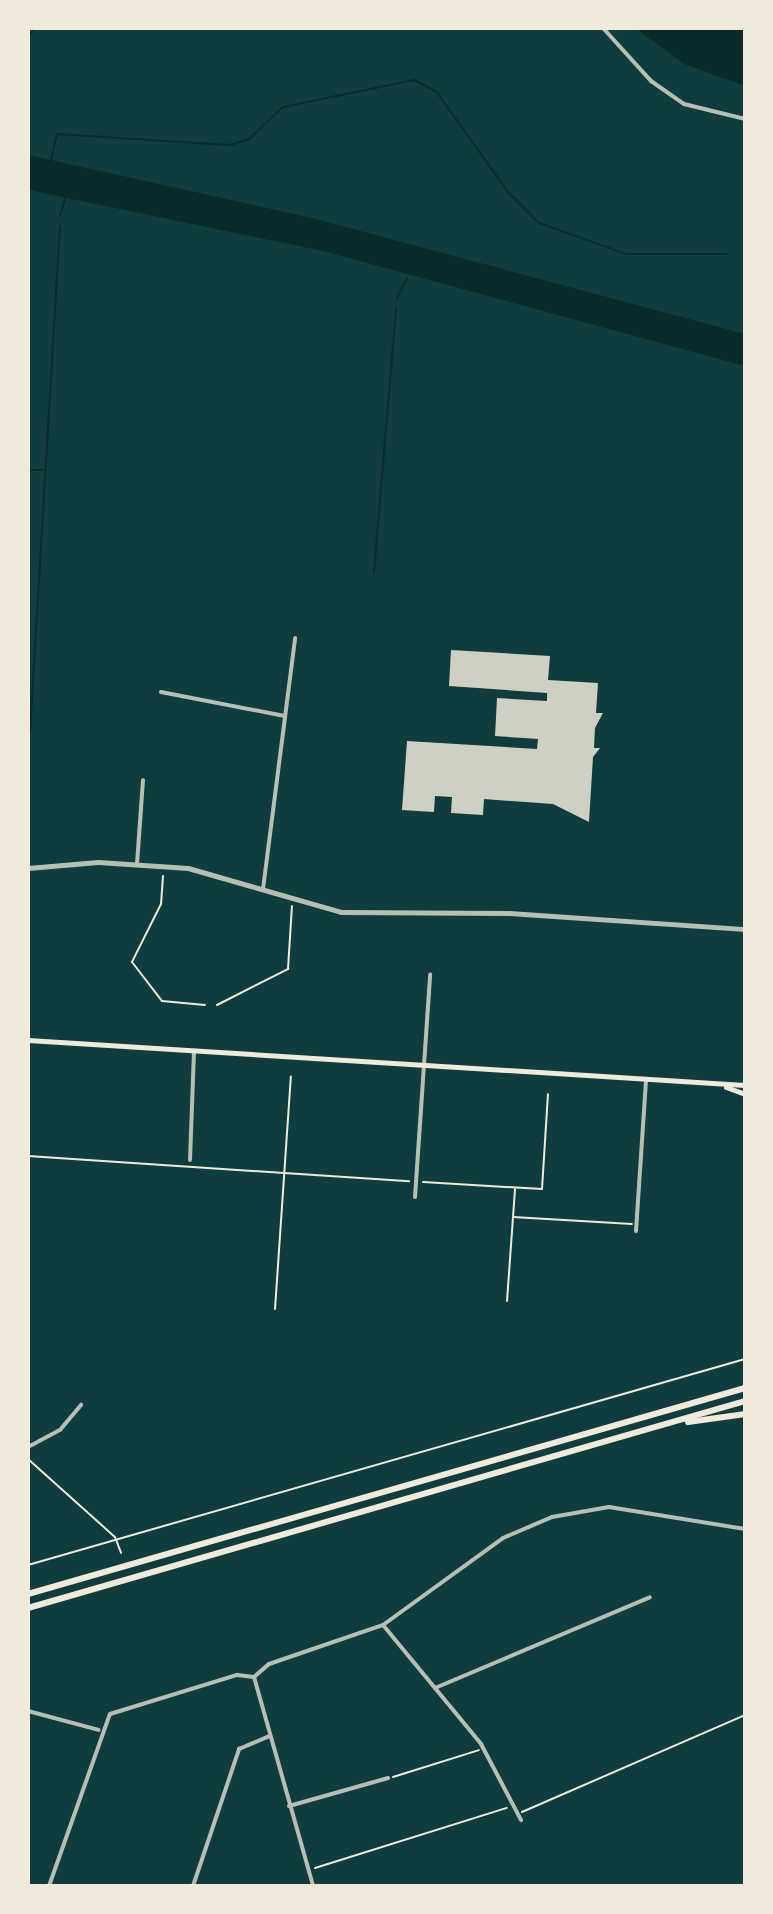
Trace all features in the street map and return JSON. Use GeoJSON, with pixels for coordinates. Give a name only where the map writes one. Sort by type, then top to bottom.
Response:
{"type":"FeatureCollection","features":[{"type":"Feature","properties":{"kind":"highway"},"geometry":{"type":"LineString","coordinates":[[28,1594],[743,1388]]}},
{"type":"Feature","properties":{"kind":"highway"},"geometry":{"type":"LineString","coordinates":[[28,1608],[745,1401]]}},
{"type":"Feature","properties":{"kind":"highway"},"geometry":{"type":"LineString","coordinates":[[665,1425],[745,1414]]}},
{"type":"Feature","properties":{"kind":"main road"},"geometry":{"type":"LineString","coordinates":[[28,1040],[725,1087],[745,1085]]}},
{"type":"Feature","properties":{"kind":"main road"},"geometry":{"type":"LineString","coordinates":[[725,1087],[745,1094]]}},
{"type":"Feature","properties":{"kind":"street"},"geometry":{"type":"LineString","coordinates":[[603,28],[651,81],[684,104],[745,119]]}},
{"type":"Feature","properties":{"kind":"street"},"geometry":{"type":"LineString","coordinates":[[263,889],[295,638]]}},
{"type":"Feature","properties":{"kind":"street"},"geometry":{"type":"LineString","coordinates":[[161,692],[285,716]]}},
{"type":"Feature","properties":{"kind":"street"},"geometry":{"type":"LineString","coordinates":[[137,864],[143,780]]}},
{"type":"Feature","properties":{"kind":"street"},"geometry":{"type":"LineString","coordinates":[[28,868],[137,864],[211,872],[341,912],[509,913],[745,929]]}},
{"type":"Feature","properties":{"kind":"street"},"geometry":{"type":"LineString","coordinates":[[415,1197],[430,975]]}},
{"type":"Feature","properties":{"kind":"street"},"geometry":{"type":"LineString","coordinates":[[190,1160],[194,1051]]}},
{"type":"Feature","properties":{"kind":"street"},"geometry":{"type":"LineString","coordinates":[[636,1231],[646,1081]]}},
{"type":"Feature","properties":{"kind":"street"},"geometry":{"type":"LineString","coordinates":[[28,1447],[60,1430],[81,1405]]}},
{"type":"Feature","properties":{"kind":"street"},"geometry":{"type":"LineString","coordinates":[[49,1886],[100,1730],[121,1709],[237,1675],[254,1677],[269,1664],[383,1625],[503,1538],[552,1517],[609,1507],[745,1529]]}},
{"type":"Feature","properties":{"kind":"street"},"geometry":{"type":"LineString","coordinates":[[435,1688],[650,1597]]}},
{"type":"Feature","properties":{"kind":"street"},"geometry":{"type":"LineString","coordinates":[[383,1625],[487,1748],[521,1820]]}},
{"type":"Feature","properties":{"kind":"street"},"geometry":{"type":"LineString","coordinates":[[254,1677],[313,1886]]}},
{"type":"Feature","properties":{"kind":"street"},"geometry":{"type":"LineString","coordinates":[[28,1711],[100,1730]]}},
{"type":"Feature","properties":{"kind":"street"},"geometry":{"type":"LineString","coordinates":[[193,1886],[239,1749],[269,1736]]}},
{"type":"Feature","properties":{"kind":"street"},"geometry":{"type":"LineString","coordinates":[[289,1806],[388,1778]]}},
{"type":"Feature","properties":{"kind":"path"},"geometry":{"type":"LineString","coordinates":[[163,876],[161,904],[132,962],[162,1001],[205,1005]]}},
{"type":"Feature","properties":{"kind":"path"},"geometry":{"type":"LineString","coordinates":[[217,1005],[288,969],[292,906]]}},
{"type":"Feature","properties":{"kind":"path"},"geometry":{"type":"LineString","coordinates":[[275,1309],[291,1077]]}},
{"type":"Feature","properties":{"kind":"path"},"geometry":{"type":"LineString","coordinates":[[28,1156],[542,1189],[548,1094]]}},
{"type":"Feature","properties":{"kind":"path"},"geometry":{"type":"LineString","coordinates":[[507,1301],[515,1188]]}},
{"type":"Feature","properties":{"kind":"path"},"geometry":{"type":"LineString","coordinates":[[513,1217],[637,1225]]}},
{"type":"Feature","properties":{"kind":"path"},"geometry":{"type":"LineString","coordinates":[[28,1565],[115,1537],[745,1359]]}},
{"type":"Feature","properties":{"kind":"path"},"geometry":{"type":"LineString","coordinates":[[28,1459],[115,1537],[121,1553]]}},
{"type":"Feature","properties":{"kind":"path"},"geometry":{"type":"LineString","coordinates":[[519,1813],[745,1715]]}},
{"type":"Feature","properties":{"kind":"path"},"geometry":{"type":"LineString","coordinates":[[388,1778],[487,1748]]}},
{"type":"Feature","properties":{"kind":"path"},"geometry":{"type":"LineString","coordinates":[[314,1868],[513,1806]]}},
{"type":"Feature","properties":{"kind":"water"},"geometry":{"type":"Polygon","coordinates":[[[635,28],[745,28],[745,86],[684,64],[635,28]]]}},
{"type":"Feature","properties":{"kind":"water"},"geometry":{"type":"Polygon","coordinates":[[[28,155],[312,218],[745,334],[745,366],[323,251],[38,192],[28,188],[28,155]]]}},
{"type":"Feature","properties":{"kind":"building"},"geometry":{"type":"Polygon","coordinates":[[[451,650],[550,656],[548,680],[598,683],[596,713],[603,713],[595,728],[594,748],[600,748],[593,757],[589,822],[553,804],[484,799],[483,815],[451,813],[452,797],[435,796],[434,812],[402,810],[407,741],[537,749],[538,739],[495,736],[497,698],[547,701],[547,693],[449,686],[451,650]]]}},
{"type":"Feature","properties":{"kind":"waterway"},"geometry":{"type":"LineString","coordinates":[[28,37],[34,28]]}},
{"type":"Feature","properties":{"kind":"waterway"},"geometry":{"type":"LineString","coordinates":[[50,164],[57,134],[229,145],[248,140],[283,107],[414,80],[436,91],[508,192],[539,223],[626,254],[727,254]]}},
{"type":"Feature","properties":{"kind":"waterway"},"geometry":{"type":"LineString","coordinates":[[60,216],[65,198]]}},
{"type":"Feature","properties":{"kind":"waterway"},"geometry":{"type":"LineString","coordinates":[[30,732],[60,226]]}},
{"type":"Feature","properties":{"kind":"waterway"},"geometry":{"type":"LineString","coordinates":[[397,298],[407,278]]}},
{"type":"Feature","properties":{"kind":"waterway"},"geometry":{"type":"LineString","coordinates":[[374,572],[396,308]]}},
{"type":"Feature","properties":{"kind":"waterway"},"geometry":{"type":"LineString","coordinates":[[28,470],[46,470]]}}]}
